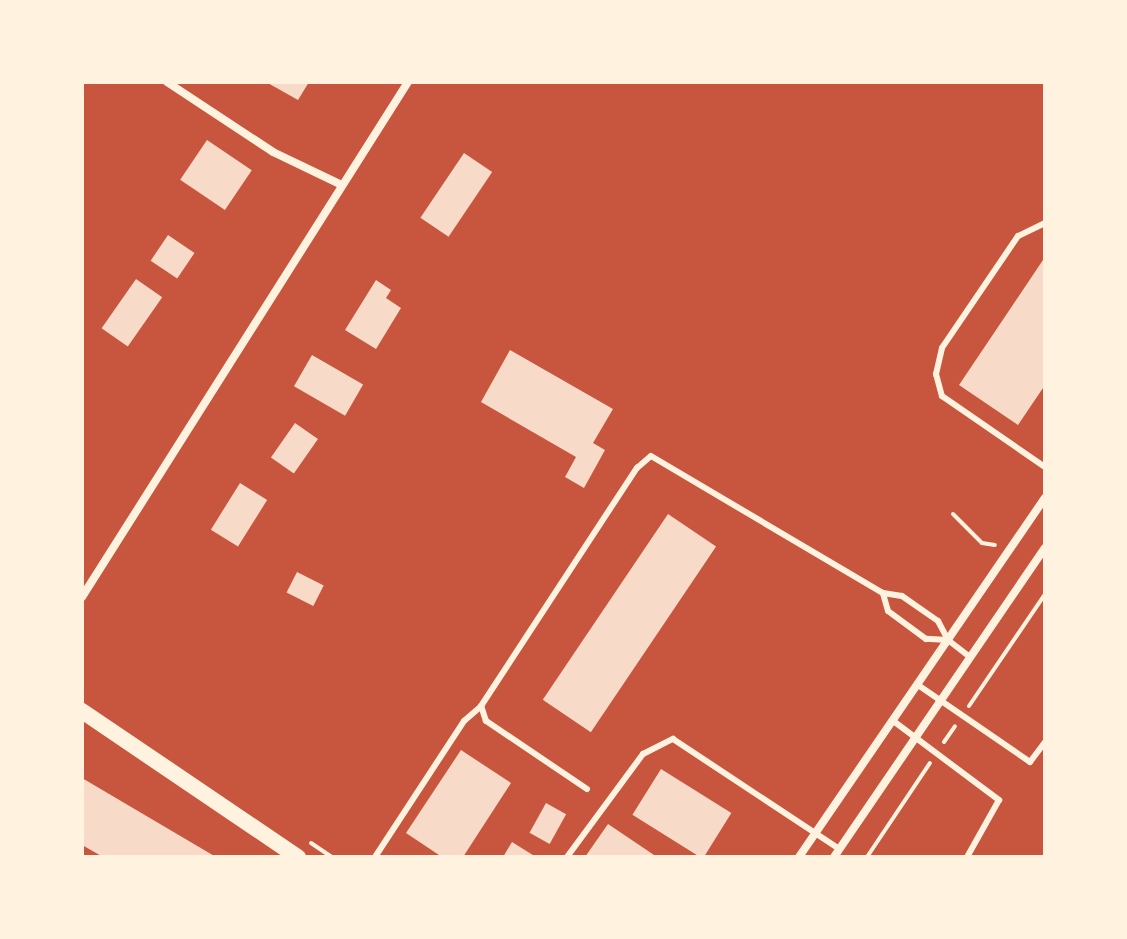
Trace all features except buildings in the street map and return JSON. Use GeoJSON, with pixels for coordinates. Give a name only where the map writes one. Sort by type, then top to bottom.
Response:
{"type":"FeatureCollection","features":[{"type":"Feature","properties":{"kind":"main road"},"geometry":{"type":"LineString","coordinates":[[82,711],[298,857]]}},
{"type":"Feature","properties":{"kind":"street"},"geometry":{"type":"LineString","coordinates":[[167,82],[273,152],[342,185]]}},
{"type":"Feature","properties":{"kind":"street"},"geometry":{"type":"LineString","coordinates":[[82,597],[408,82]]}},
{"type":"Feature","properties":{"kind":"street"},"geometry":{"type":"LineString","coordinates":[[799,857],[1045,498]]}},
{"type":"Feature","properties":{"kind":"street"},"geometry":{"type":"LineString","coordinates":[[837,853],[1045,548]]}},
{"type":"Feature","properties":{"kind":"lane"},"geometry":{"type":"LineString","coordinates":[[1045,223],[1018,236],[942,348],[936,374],[942,396],[1045,467]]}},
{"type":"Feature","properties":{"kind":"lane"},"geometry":{"type":"LineString","coordinates":[[375,857],[464,721],[481,706],[637,468],[651,456],[883,593],[902,596],[938,621],[948,640],[970,657]]}},
{"type":"Feature","properties":{"kind":"lane"},"geometry":{"type":"LineString","coordinates":[[883,593],[888,611],[926,639],[948,640]]}},
{"type":"Feature","properties":{"kind":"lane"},"geometry":{"type":"LineString","coordinates":[[918,685],[1030,762],[1045,742]]}},
{"type":"Feature","properties":{"kind":"lane"},"geometry":{"type":"LineString","coordinates":[[481,706],[486,721],[587,789]]}},
{"type":"Feature","properties":{"kind":"lane"},"geometry":{"type":"LineString","coordinates":[[892,720],[999,800],[967,857]]}},
{"type":"Feature","properties":{"kind":"lane"},"geometry":{"type":"LineString","coordinates":[[567,857],[643,754],[673,739],[816,833],[837,853]]}},
{"type":"Feature","properties":{"kind":"path"},"geometry":{"type":"LineString","coordinates":[[953,514],[982,543],[1010,550]]}}]}
